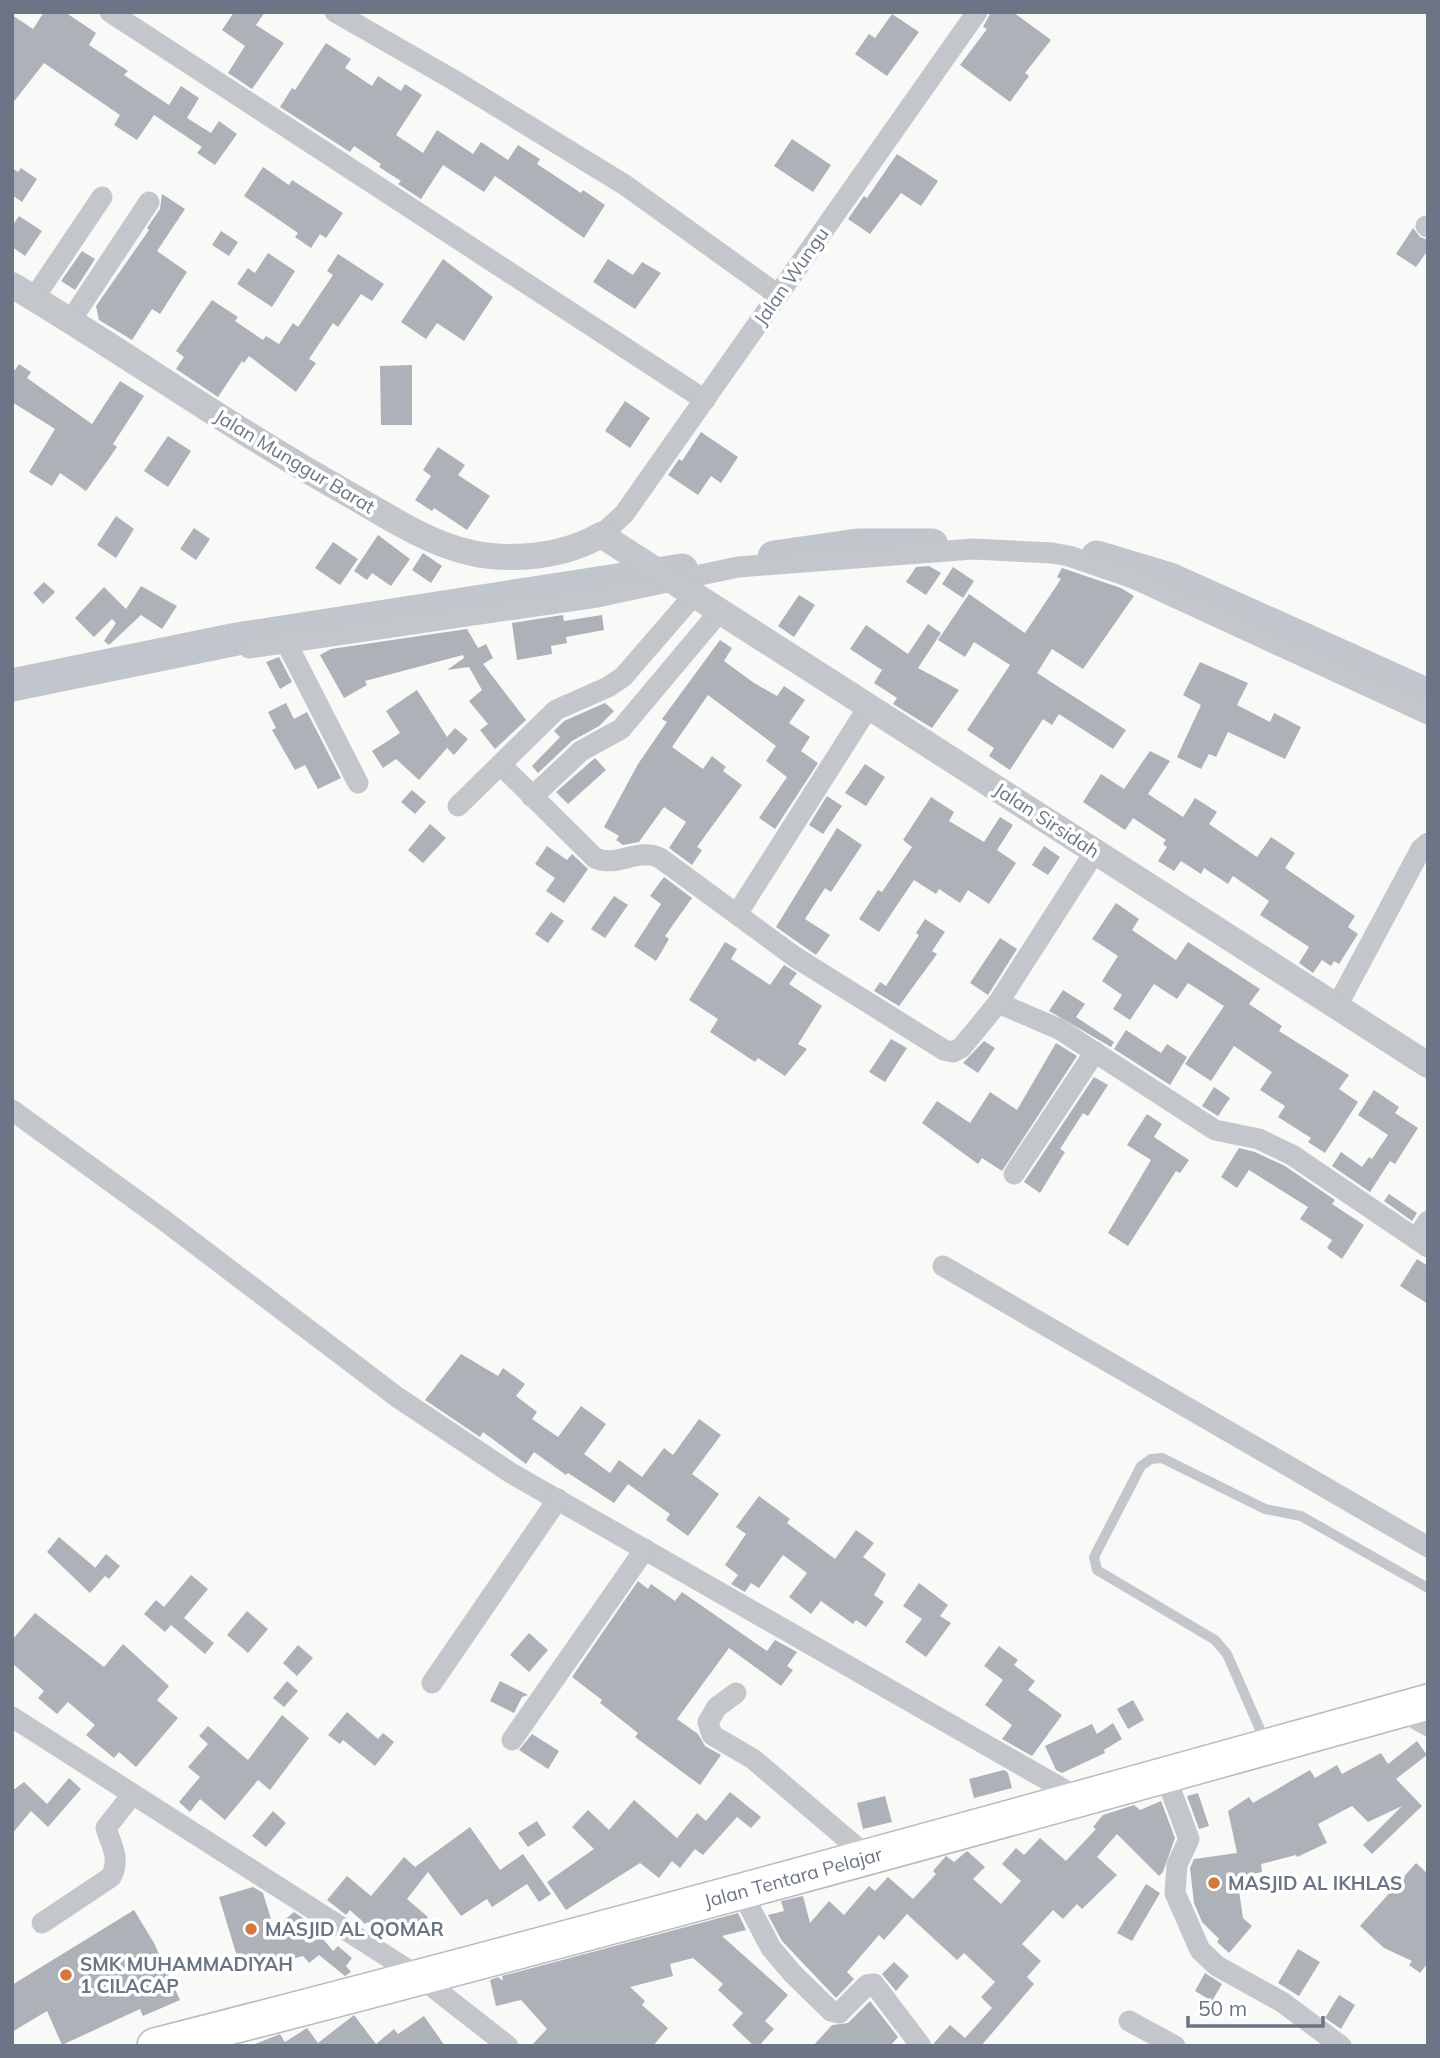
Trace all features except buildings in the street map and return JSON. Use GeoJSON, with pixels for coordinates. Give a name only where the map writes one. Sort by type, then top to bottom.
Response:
{"type":"FeatureCollection","features":[{"type":"Feature","properties":{"kind":"highway","name":"Jalan Tentara Pelajar"},"geometry":{"type":"LineString","coordinates":[[155,2046],[421,1978],[1077,1797],[1418,1712]]}},
{"type":"Feature","properties":{"kind":"street"},"geometry":{"type":"LineString","coordinates":[[110,12],[705,400]]}},
{"type":"Feature","properties":{"kind":"street"},"geometry":{"type":"LineString","coordinates":[[335,12],[452,79],[625,185],[778,295]]}},
{"type":"Feature","properties":{"kind":"street","name":"Jalan Wungu"},"geometry":{"type":"LineString","coordinates":[[601,535],[624,514],[977,12]]}},
{"type":"Feature","properties":{"kind":"street"},"geometry":{"type":"LineString","coordinates":[[23,291],[102,197]]}},
{"type":"Feature","properties":{"kind":"street"},"geometry":{"type":"LineString","coordinates":[[69,323],[149,202]]}},
{"type":"Feature","properties":{"kind":"street","name":"Jalan Munggur Barat"},"geometry":{"type":"LineString","coordinates":[[23,291],[69,323],[279,454],[415,531],[444,544],[469,553],[506,557],[553,552],[601,535]]}},
{"type":"Feature","properties":{"kind":"street","name":"Jalan Sirsidah"},"geometry":{"type":"LineString","coordinates":[[601,535],[1428,1065]]}},
{"type":"Feature","properties":{"kind":"street"},"geometry":{"type":"LineString","coordinates":[[249,648],[597,597],[668,578],[738,567],[973,549],[1069,556],[1133,578],[1428,714]]}},
{"type":"Feature","properties":{"kind":"street"},"geometry":{"type":"LineString","coordinates":[[458,806],[564,705],[608,687],[623,677],[694,595]]}},
{"type":"Feature","properties":{"kind":"street"},"geometry":{"type":"LineString","coordinates":[[532,797],[581,751],[621,729],[720,611]]}},
{"type":"Feature","properties":{"kind":"street"},"geometry":{"type":"LineString","coordinates":[[286,642],[358,783]]}},
{"type":"Feature","properties":{"kind":"street"},"geometry":{"type":"LineString","coordinates":[[737,914],[869,706]]}},
{"type":"Feature","properties":{"kind":"street"},"geometry":{"type":"LineString","coordinates":[[501,765],[595,858],[610,862],[642,854],[656,856],[889,1018],[949,1052],[961,1048],[998,1003],[1096,850]]}},
{"type":"Feature","properties":{"kind":"street"},"geometry":{"type":"LineString","coordinates":[[1337,1006],[1422,849],[1428,844]]}},
{"type":"Feature","properties":{"kind":"street"},"geometry":{"type":"LineString","coordinates":[[998,1003],[1059,1029],[1214,1130],[1259,1139],[1292,1155],[1424,1236]]}},
{"type":"Feature","properties":{"kind":"street"},"geometry":{"type":"LineString","coordinates":[[1014,1174],[1095,1052]]}},
{"type":"Feature","properties":{"kind":"street"},"geometry":{"type":"LineString","coordinates":[[12,1110],[165,1221],[397,1397],[511,1473],[1077,1797]]}},
{"type":"Feature","properties":{"kind":"street"},"geometry":{"type":"LineString","coordinates":[[943,1266],[1428,1547]]}},
{"type":"Feature","properties":{"kind":"street"},"geometry":{"type":"LineString","coordinates":[[432,1683],[558,1499]]}},
{"type":"Feature","properties":{"kind":"street"},"geometry":{"type":"LineString","coordinates":[[512,1740],[645,1549]]}},
{"type":"Feature","properties":{"kind":"street"},"geometry":{"type":"LineString","coordinates":[[736,1693],[717,1707],[708,1727],[712,1735],[753,1759],[867,1856]]}},
{"type":"Feature","properties":{"kind":"street"},"geometry":{"type":"LineString","coordinates":[[12,1717],[131,1796],[421,1978],[500,2044]]}},
{"type":"Feature","properties":{"kind":"street"},"geometry":{"type":"LineString","coordinates":[[1165,1775],[1189,1839],[1177,1865],[1175,1894],[1200,1950],[1217,1966],[1282,2002],[1341,2046]]}},
{"type":"Feature","properties":{"kind":"street"},"geometry":{"type":"LineString","coordinates":[[41,1923],[111,1877],[116,1867],[116,1856],[106,1828],[131,1796]]}},
{"type":"Feature","properties":{"kind":"street"},"geometry":{"type":"LineString","coordinates":[[741,1891],[771,1948],[831,2011],[839,2013],[867,1985],[874,1984],[921,2046]]}},
{"type":"Feature","properties":{"kind":"street"},"geometry":{"type":"LineString","coordinates":[[1129,2021],[1175,2046]]}},
{"type":"Feature","properties":{"kind":"lane"},"geometry":{"type":"LineString","coordinates":[[1268,1749],[1227,1654],[1215,1640],[1097,1570],[1094,1556],[1141,1466],[1151,1459],[1161,1458],[1265,1509],[1301,1516],[1428,1588]]}},
{"type":"Feature","properties":{"kind":"waterway"},"geometry":{"type":"LineString","coordinates":[[774,557],[857,545],[932,545]]}},
{"type":"Feature","properties":{"kind":"waterway"},"geometry":{"type":"LineString","coordinates":[[1097,557],[1170,579],[1428,695]]}},
{"type":"Feature","properties":{"kind":"waterway"},"geometry":{"type":"LineString","coordinates":[[12,685],[237,639],[682,570]]}},
{"type":"Feature","properties":{"kind":"place","name":"MASJID AL IKHLAS"},"geometry":{"type":"Point","coordinates":[1214,1883]}},
{"type":"Feature","properties":{"kind":"place","name":"MASJID AL QOMAR"},"geometry":{"type":"Point","coordinates":[251,1929]}},
{"type":"Feature","properties":{"kind":"place","name":"SMK MUHAMMADIYAH 1 CILACAP"},"geometry":{"type":"Point","coordinates":[66,1975]}}]}
